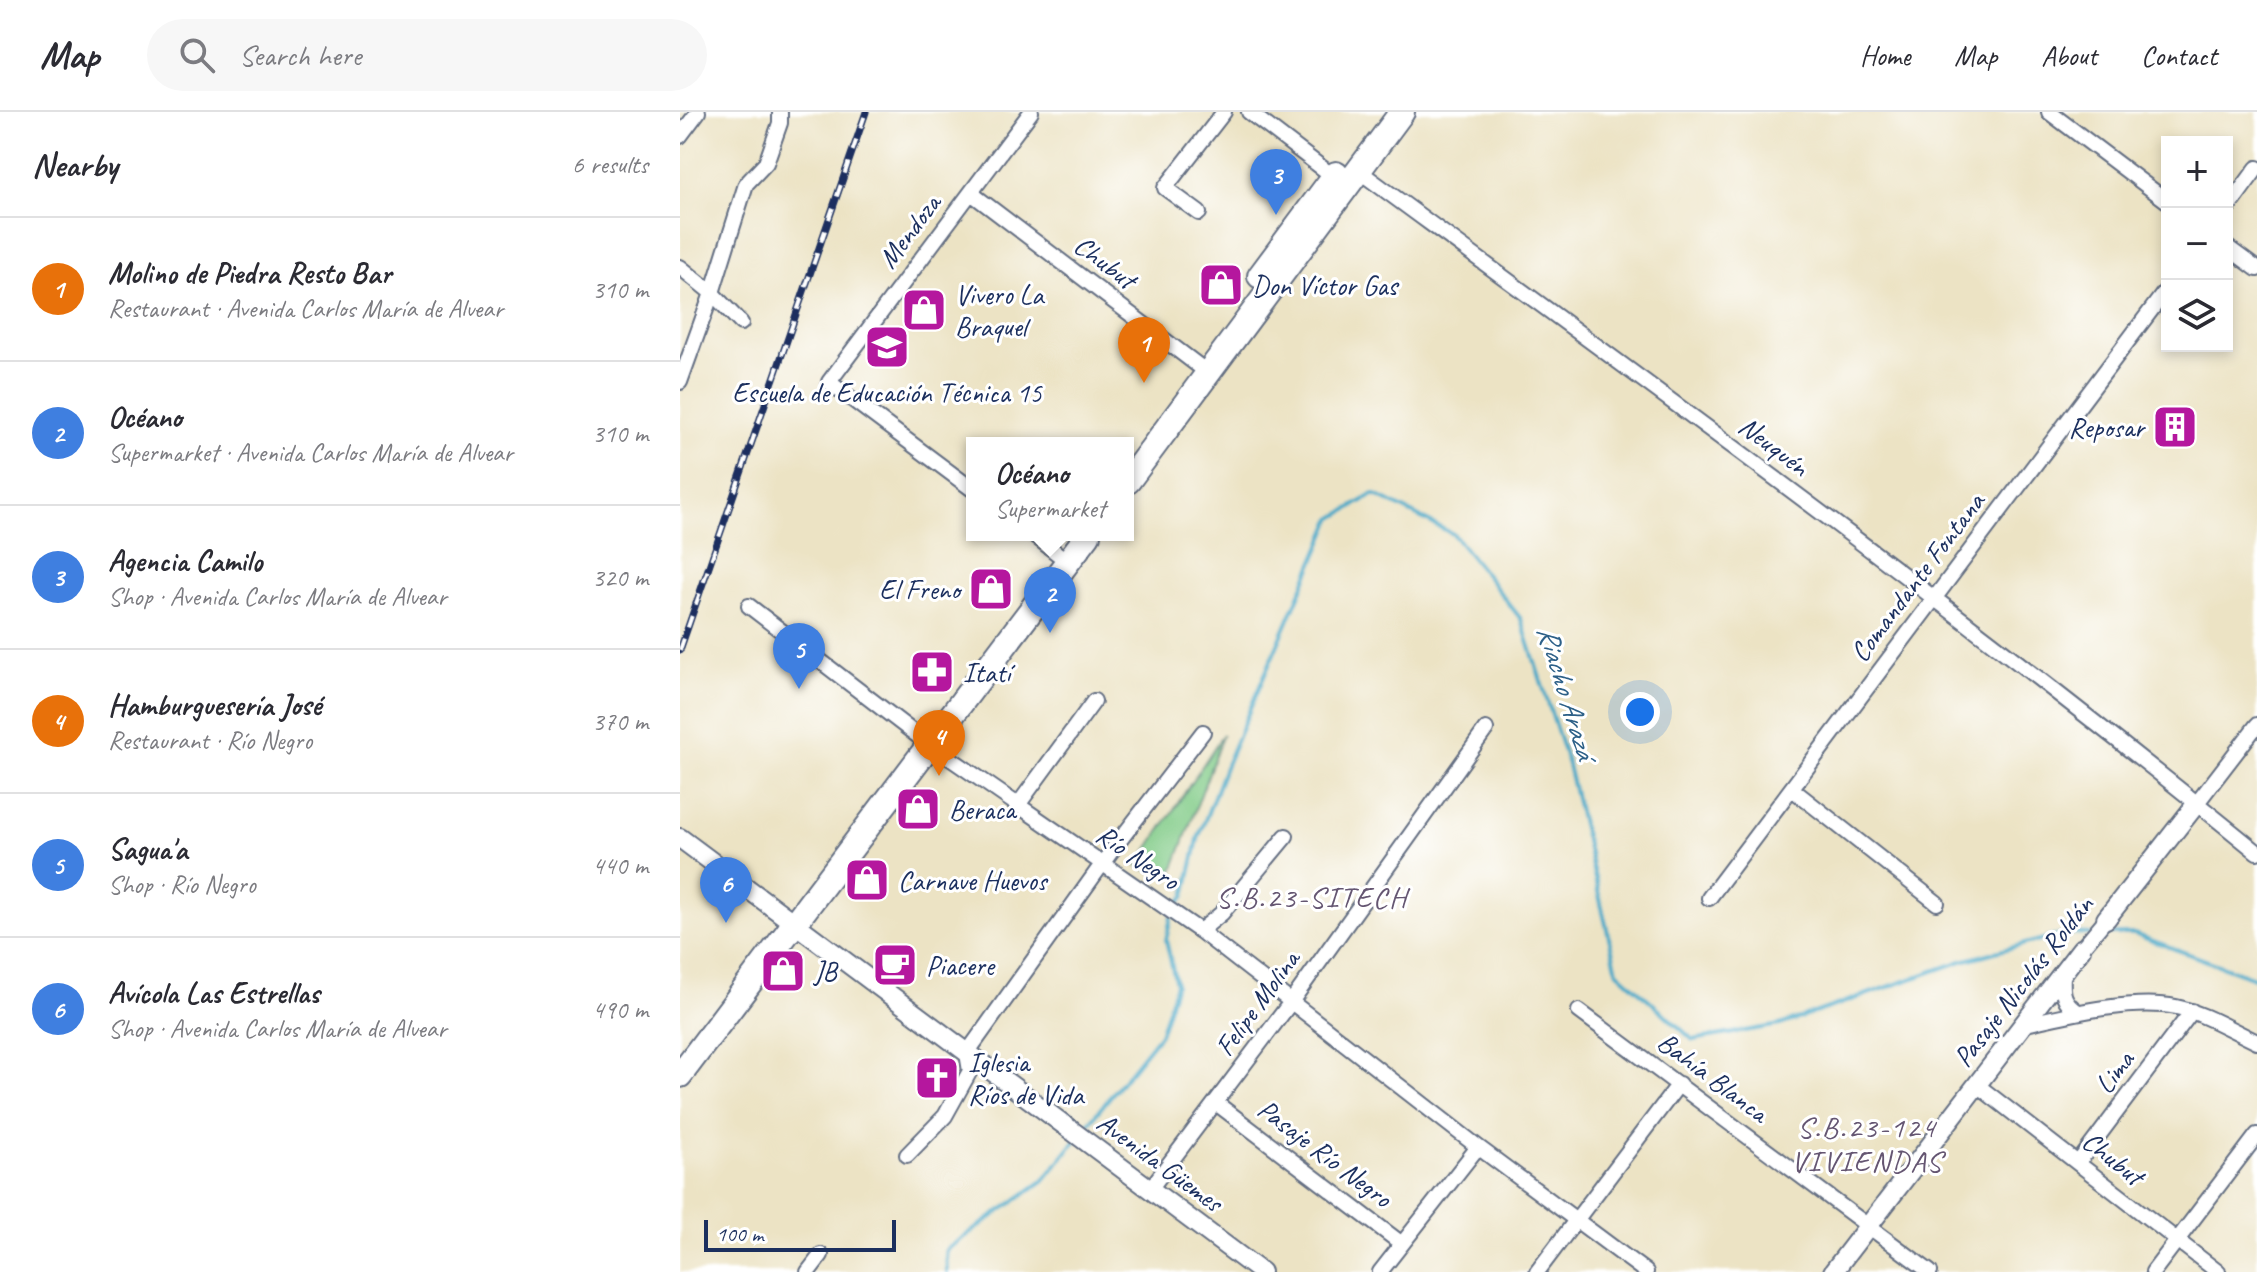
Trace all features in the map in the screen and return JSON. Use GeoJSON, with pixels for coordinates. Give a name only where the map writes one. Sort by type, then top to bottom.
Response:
{"type":"FeatureCollection","features":[{"type":"Feature","properties":{"kind":"main road"},"geometry":{"type":"LineString","coordinates":[[1134,472],[1334,177],[1383,112]]}},
{"type":"Feature","properties":{"kind":"main road"},"geometry":{"type":"LineString","coordinates":[[1134,447],[1202,368],[1359,171],[1402,112]]}},
{"type":"Feature","properties":{"kind":"main road"},"geometry":{"type":"LineString","coordinates":[[680,1051],[925,741],[1064,550]]}},
{"type":"Feature","properties":{"kind":"main road"},"geometry":{"type":"LineString","coordinates":[[680,1075],[788,918]]}},
{"type":"Feature","properties":{"kind":"street"},"geometry":{"type":"LineString","coordinates":[[680,136],[698,112]]}},
{"type":"Feature","properties":{"kind":"street"},"geometry":{"type":"LineString","coordinates":[[680,382],[746,184],[766,163],[780,123],[780,112]]}},
{"type":"Feature","properties":{"kind":"street","name":"Mendoza"},"geometry":{"type":"LineString","coordinates":[[966,485],[829,382],[1031,112]]}},
{"type":"Feature","properties":{"kind":"street"},"geometry":{"type":"LineString","coordinates":[[1199,213],[1165,188],[1224,112]]}},
{"type":"Feature","properties":{"kind":"street"},"geometry":{"type":"LineString","coordinates":[[1249,112],[1334,177],[1359,171]]}},
{"type":"Feature","properties":{"kind":"street"},"geometry":{"type":"LineString","coordinates":[[2049,112],[2161,196]]}},
{"type":"Feature","properties":{"kind":"street"},"geometry":{"type":"LineString","coordinates":[[2228,208],[2257,168]]}},
{"type":"Feature","properties":{"kind":"street","name":"Neuquén"},"geometry":{"type":"LineString","coordinates":[[1359,171],[1652,386],[2257,852]]}},
{"type":"Feature","properties":{"kind":"street","name":"Chubut"},"geometry":{"type":"LineString","coordinates":[[971,193],[1202,368]]}},
{"type":"Feature","properties":{"kind":"street"},"geometry":{"type":"LineString","coordinates":[[2233,251],[2257,269]]}},
{"type":"Feature","properties":{"kind":"street"},"geometry":{"type":"LineString","coordinates":[[680,267],[712,293],[741,323]]}},
{"type":"Feature","properties":{"kind":"street","name":"Comandante Fontana"},"geometry":{"type":"LineString","coordinates":[[1709,898],[2161,297]]}},
{"type":"Feature","properties":{"kind":"street"},"geometry":{"type":"LineString","coordinates":[[1046,541],[1064,550]]}},
{"type":"Feature","properties":{"kind":"street","name":"Río Negro"},"geometry":{"type":"LineString","coordinates":[[749,606],[925,741],[1184,919],[1478,1147],[1646,1272]]}},
{"type":"Feature","properties":{"kind":"street"},"geometry":{"type":"LineString","coordinates":[[1018,805],[1094,701]]}},
{"type":"Feature","properties":{"kind":"street","name":"Pasaje Nicolás Roldán"},"geometry":{"type":"LineString","coordinates":[[1833,1272],[2021,1025],[2063,976],[2257,725]]}},
{"type":"Feature","properties":{"kind":"street","name":"Felipe Molina"},"geometry":{"type":"LineString","coordinates":[[1150,1189],[1291,1002],[1486,729]]}},
{"type":"Feature","properties":{"kind":"street"},"geometry":{"type":"LineString","coordinates":[[907,1155],[945,1116],[970,1071],[967,1053],[1102,865],[1203,732]]}},
{"type":"Feature","properties":{"kind":"street"},"geometry":{"type":"LineString","coordinates":[[1792,789],[1937,903]]}},
{"type":"Feature","properties":{"kind":"street"},"geometry":{"type":"LineString","coordinates":[[1200,931],[1222,913],[1286,836]]}},
{"type":"Feature","properties":{"kind":"street","name":"Avenida Güemes"},"geometry":{"type":"LineString","coordinates":[[680,838],[1261,1272]]}},
{"type":"Feature","properties":{"kind":"street"},"geometry":{"type":"LineString","coordinates":[[2063,976],[2062,992],[2067,1005],[2078,1012]]}},
{"type":"Feature","properties":{"kind":"street"},"geometry":{"type":"LineString","coordinates":[[2021,1025],[2078,1012],[2149,1005],[2174,1006],[2192,1011],[2257,1042]]}},
{"type":"Feature","properties":{"kind":"street","name":"Bahía Blanca"},"geometry":{"type":"LineString","coordinates":[[1579,1011],[1930,1272]]}},
{"type":"Feature","properties":{"kind":"street","name":"Lima"},"geometry":{"type":"LineString","coordinates":[[2078,1163],[2192,1011]]}},
{"type":"Feature","properties":{"kind":"street"},"geometry":{"type":"LineString","coordinates":[[1537,1272],[1679,1084]]}},
{"type":"Feature","properties":{"kind":"street","name":"Chubut"},"geometry":{"type":"LineString","coordinates":[[1977,1085],[2218,1272]]}},
{"type":"Feature","properties":{"kind":"street","name":"Pasaje Río Negro"},"geometry":{"type":"LineString","coordinates":[[1216,1103],[1402,1244]]}},
{"type":"Feature","properties":{"kind":"street"},"geometry":{"type":"LineString","coordinates":[[2153,1272],[2252,1154],[2257,1135]]}},
{"type":"Feature","properties":{"kind":"street"},"geometry":{"type":"LineString","coordinates":[[1380,1272],[1478,1147]]}},
{"type":"Feature","properties":{"kind":"street"},"geometry":{"type":"LineString","coordinates":[[808,1272],[821,1255]]}},
{"type":"Feature","properties":{"kind":"green space"},"geometry":{"type":"Polygon","coordinates":[[[1223,734],[1170,879],[1137,866],[1223,734]]]}},
{"type":"Feature","properties":{"kind":"waterway","name":"Riacho Arazá"},"geometry":{"type":"LineString","coordinates":[[1173,909],[1185,896],[1198,839],[1225,767],[1332,519],[1374,494],[1453,534],[1521,619],[1568,765],[1617,971],[1693,1040],[1780,1025],[1962,961],[2066,933],[2090,934]]}},
{"type":"Feature","properties":{"kind":"waterway","name":"Riacho Arazá"},"geometry":{"type":"LineString","coordinates":[[1081,1133],[1160,1034],[1176,984],[1166,940],[1171,917]]}},
{"type":"Feature","properties":{"kind":"waterway","name":"Riacho Arazá"},"geometry":{"type":"LineString","coordinates":[[2099,934],[2134,934],[2257,979]]}},
{"type":"Feature","properties":{"kind":"waterway","name":"Riacho Arazá"},"geometry":{"type":"LineString","coordinates":[[947,1272],[946,1250],[1044,1180],[1076,1140]]}},
{"type":"Feature","properties":{"kind":"railway"},"geometry":{"type":"LineString","coordinates":[[680,650],[866,112]]}},
{"type":"Feature","properties":{"kind":"place","name":"Agencia Camilo"},"geometry":{"type":"Point","coordinates":[1276,215]}},
{"type":"Feature","properties":{"kind":"place","name":"Don Víctor Gas"},"geometry":{"type":"Point","coordinates":[1221,285]}},
{"type":"Feature","properties":{"kind":"place","name":"Vivero La Braquel"},"geometry":{"type":"Point","coordinates":[924,310]}},
{"type":"Feature","properties":{"kind":"place","name":"Escuela de Educación Técnica 15"},"geometry":{"type":"Point","coordinates":[887,347]}},
{"type":"Feature","properties":{"kind":"place","name":"Molino de Piedra Resto Bar"},"geometry":{"type":"Point","coordinates":[1144,383]}},
{"type":"Feature","properties":{"kind":"place","name":"Reposar"},"geometry":{"type":"Point","coordinates":[2175,427]}},
{"type":"Feature","properties":{"kind":"place","name":"El Freno"},"geometry":{"type":"Point","coordinates":[991,589]}},
{"type":"Feature","properties":{"kind":"place","name":"Océano"},"geometry":{"type":"Point","coordinates":[1050,633]}},
{"type":"Feature","properties":{"kind":"place","name":"Itatí"},"geometry":{"type":"Point","coordinates":[932,672]}},
{"type":"Feature","properties":{"kind":"place","name":"Sagua'a"},"geometry":{"type":"Point","coordinates":[799,689]}},
{"type":"Feature","properties":{"kind":"place","name":"Hamburguesería José"},"geometry":{"type":"Point","coordinates":[939,776]}},
{"type":"Feature","properties":{"kind":"place","name":"Beraca"},"geometry":{"type":"Point","coordinates":[918,809]}},
{"type":"Feature","properties":{"kind":"place","name":"Carnave Huevos"},"geometry":{"type":"Point","coordinates":[867,880]}},
{"type":"Feature","properties":{"kind":"place","name":"Avícola Las Estrellas"},"geometry":{"type":"Point","coordinates":[726,923]}},
{"type":"Feature","properties":{"kind":"place","name":"Piacere"},"geometry":{"type":"Point","coordinates":[895,965]}},
{"type":"Feature","properties":{"kind":"place","name":"JB"},"geometry":{"type":"Point","coordinates":[783,971]}},
{"type":"Feature","properties":{"kind":"place","name":"Iglesia Ríos de Vida"},"geometry":{"type":"Point","coordinates":[937,1078]}},
{"type":"Feature","properties":{"kind":"district","name":"S.B.23-SITECH"},"geometry":{"type":"Point","coordinates":[1312,897]}},
{"type":"Feature","properties":{"kind":"district","name":"S.B.23-124 VIVIENDAS"},"geometry":{"type":"Point","coordinates":[1867,1144]}}]}
